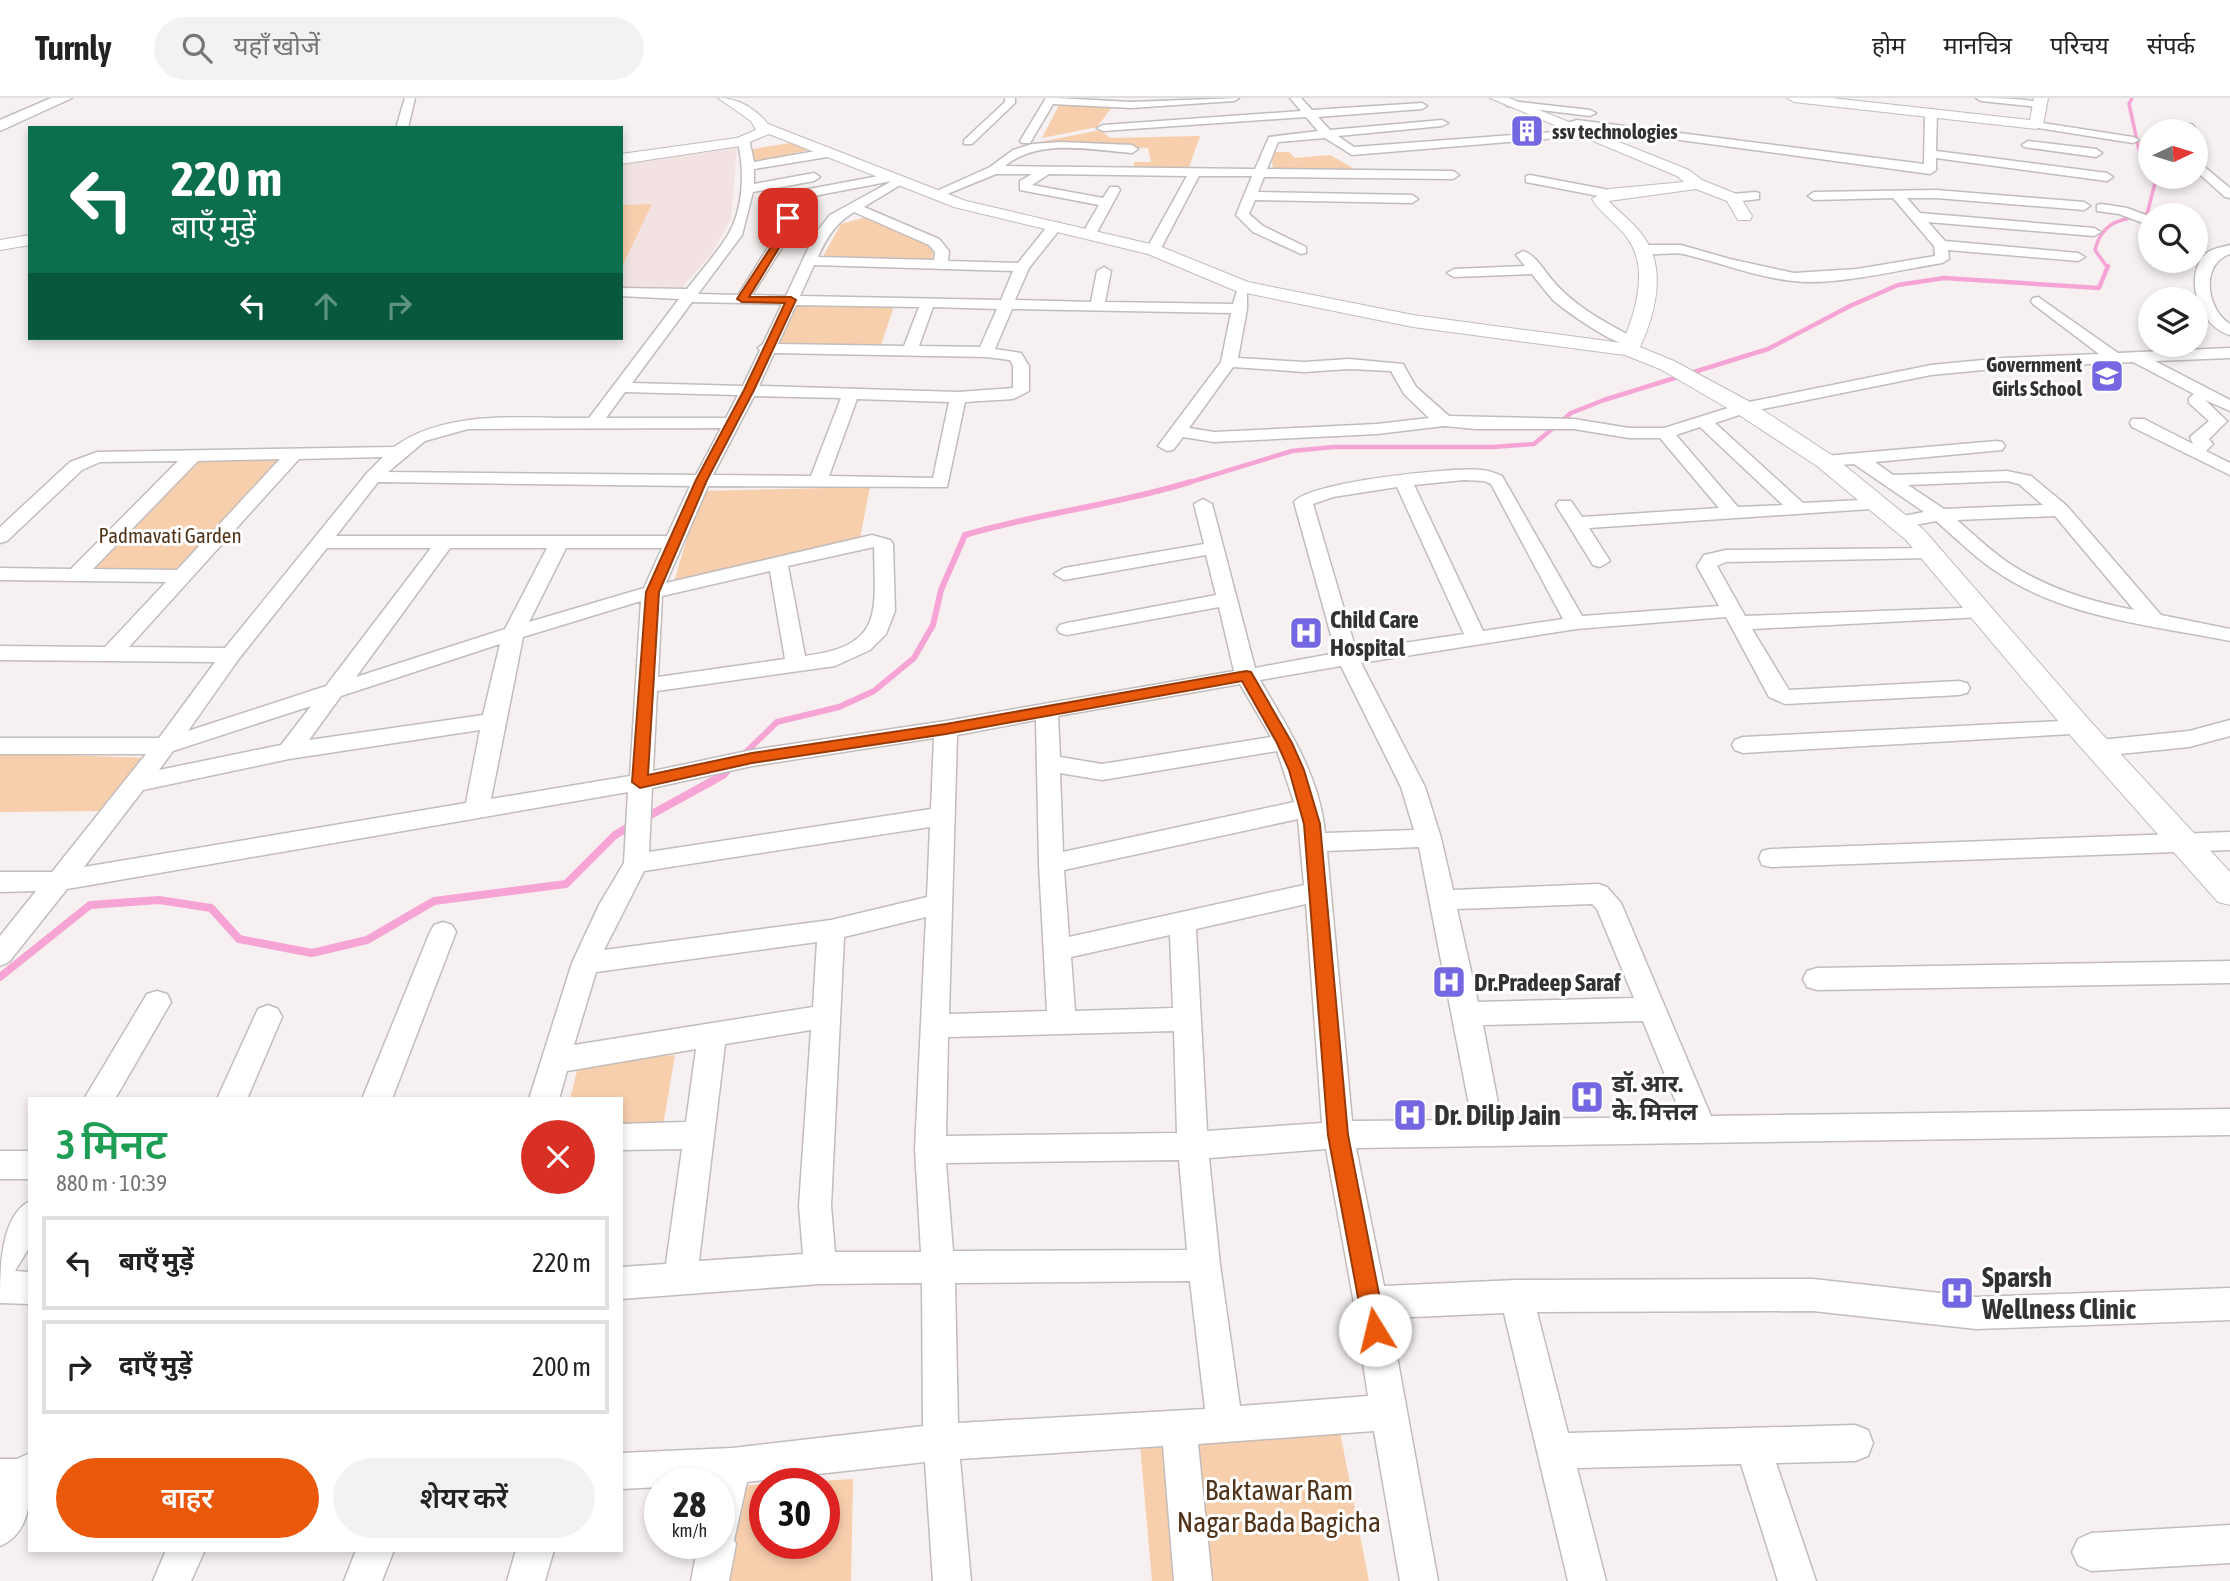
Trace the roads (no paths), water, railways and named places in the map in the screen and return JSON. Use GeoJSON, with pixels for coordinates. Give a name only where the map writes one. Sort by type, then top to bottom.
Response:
{"type":"FeatureCollection","features":[{"type":"Feature","properties":{"kind":"main road"},"geometry":{"type":"LineString","coordinates":[[0,123],[53,98]]}},
{"type":"Feature","properties":{"kind":"main road"},"geometry":{"type":"LineString","coordinates":[[0,123],[64,98]]}},
{"type":"Feature","properties":{"kind":"street"},"geometry":{"type":"LineString","coordinates":[[403,126],[410,98]]}},
{"type":"Feature","properties":{"kind":"street"},"geometry":{"type":"LineString","coordinates":[[725,98],[755,118],[763,127],[894,180],[960,204],[1014,219],[1153,250],[1243,287],[1413,321],[1631,347]]}},
{"type":"Feature","properties":{"kind":"street"},"geometry":{"type":"LineString","coordinates":[[968,142],[1010,103],[1010,98]]}},
{"type":"Feature","properties":{"kind":"street"},"geometry":{"type":"LineString","coordinates":[[1026,141],[1050,99],[1132,105],[1234,98]]}},
{"type":"Feature","properties":{"kind":"street"},"geometry":{"type":"LineString","coordinates":[[1295,98],[1326,133],[1342,146],[1360,152],[1582,133]]}},
{"type":"Feature","properties":{"kind":"street"},"geometry":{"type":"LineString","coordinates":[[1412,98],[1467,143]]}},
{"type":"Feature","properties":{"kind":"street"},"geometry":{"type":"LineString","coordinates":[[1794,98],[2029,124],[2133,140]]}},
{"type":"Feature","properties":{"kind":"street"},"geometry":{"type":"LineString","coordinates":[[1982,98],[2040,101],[2029,124],[2030,158]]}},
{"type":"Feature","properties":{"kind":"street"},"geometry":{"type":"LineString","coordinates":[[1504,101],[1683,173],[1696,183],[1733,198],[1755,196]]}},
{"type":"Feature","properties":{"kind":"street"},"geometry":{"type":"LineString","coordinates":[[1504,101],[1708,127]]}},
{"type":"Feature","properties":{"kind":"street"},"geometry":{"type":"LineString","coordinates":[[1103,128],[1422,106]]}},
{"type":"Feature","properties":{"kind":"street"},"geometry":{"type":"LineString","coordinates":[[1931,113],[1929,161],[1936,194]]}},
{"type":"Feature","properties":{"kind":"street"},"geometry":{"type":"LineString","coordinates":[[1301,250],[1242,215],[1273,139],[1442,123]]}},
{"type":"Feature","properties":{"kind":"street"},"geometry":{"type":"LineString","coordinates":[[1564,126],[1577,123],[1929,161],[2107,177]]}},
{"type":"Feature","properties":{"kind":"street"},"geometry":{"type":"LineString","coordinates":[[623,157],[743,139],[759,135],[763,132],[763,127]]}},
{"type":"Feature","properties":{"kind":"street"},"geometry":{"type":"LineString","coordinates":[[593,424],[735,235],[744,214],[747,167],[743,139]]}},
{"type":"Feature","properties":{"kind":"street"},"geometry":{"type":"LineString","coordinates":[[2028,145],[2096,153]]}},
{"type":"Feature","properties":{"kind":"street"},"geometry":{"type":"LineString","coordinates":[[936,194],[994,170],[1012,155],[1024,150],[1042,147],[1132,149]]}},
{"type":"Feature","properties":{"kind":"street"},"geometry":{"type":"LineString","coordinates":[[747,167],[827,153]]}},
{"type":"Feature","properties":{"kind":"street"},"geometry":{"type":"LineString","coordinates":[[746,189],[863,167]]}},
{"type":"Feature","properties":{"kind":"street"},"geometry":{"type":"LineString","coordinates":[[994,170],[1453,175]]}},
{"type":"Feature","properties":{"kind":"street"},"geometry":{"type":"LineString","coordinates":[[1046,171],[1024,184],[1024,187],[1107,203]]}},
{"type":"Feature","properties":{"kind":"street"},"geometry":{"type":"LineString","coordinates":[[1089,234],[1125,172]]}},
{"type":"Feature","properties":{"kind":"street"},"geometry":{"type":"LineString","coordinates":[[1153,250],[1195,172]]}},
{"type":"Feature","properties":{"kind":"street"},"geometry":{"type":"LineString","coordinates":[[1368,174],[1377,199]]}},
{"type":"Feature","properties":{"kind":"street"},"geometry":{"type":"LineString","coordinates":[[2208,175],[2229,194]]}},
{"type":"Feature","properties":{"kind":"street"},"geometry":{"type":"LineString","coordinates":[[1530,179],[1608,194],[1696,183]]}},
{"type":"Feature","properties":{"kind":"street"},"geometry":{"type":"LineString","coordinates":[[792,196],[894,180]]}},
{"type":"Feature","properties":{"kind":"street"},"geometry":{"type":"LineString","coordinates":[[545,1097],[585,964],[637,852],[652,592],[702,480],[749,390],[766,348],[821,234],[835,218],[894,180]]}},
{"type":"Feature","properties":{"kind":"street"},"geometry":{"type":"LineString","coordinates":[[1820,181],[1821,195],[1936,194],[2084,206]]}},
{"type":"Feature","properties":{"kind":"street"},"geometry":{"type":"LineString","coordinates":[[742,299],[786,230],[792,196],[788,182]]}},
{"type":"Feature","properties":{"kind":"street"},"geometry":{"type":"LineString","coordinates":[[1608,194],[1600,199],[1634,235],[1643,249],[1648,277],[1631,347]]}},
{"type":"Feature","properties":{"kind":"street"},"geometry":{"type":"LineString","coordinates":[[1643,249],[1681,249],[1716,260],[1794,276],[1857,273],[1942,260],[1941,245],[1896,194]]}},
{"type":"Feature","properties":{"kind":"street"},"geometry":{"type":"LineString","coordinates":[[1250,196],[1412,199]]}},
{"type":"Feature","properties":{"kind":"street"},"geometry":{"type":"LineString","coordinates":[[1733,198],[1744,216]]}},
{"type":"Feature","properties":{"kind":"street"},"geometry":{"type":"LineString","coordinates":[[853,207],[934,242],[942,251],[940,265]]}},
{"type":"Feature","properties":{"kind":"street"},"geometry":{"type":"LineString","coordinates":[[2102,208],[2138,217]]}},
{"type":"Feature","properties":{"kind":"street"},"geometry":{"type":"LineString","coordinates":[[1917,217],[2094,232]]}},
{"type":"Feature","properties":{"kind":"street"},"geometry":{"type":"LineString","coordinates":[[986,352],[1022,267],[1055,226]]}},
{"type":"Feature","properties":{"kind":"street"},"geometry":{"type":"LineString","coordinates":[[0,242],[28,238]]}},
{"type":"Feature","properties":{"kind":"street"},"geometry":{"type":"LineString","coordinates":[[1941,245],[2078,257]]}},
{"type":"Feature","properties":{"kind":"street"},"geometry":{"type":"LineString","coordinates":[[2204,287],[2203,271],[2218,250]]}},
{"type":"Feature","properties":{"kind":"street"},"geometry":{"type":"LineString","coordinates":[[1523,255],[1558,296],[1631,347],[1744,408],[1825,461],[1884,492],[1940,515],[1991,560],[2039,588],[2084,606],[2230,635]]}},
{"type":"Feature","properties":{"kind":"street"},"geometry":{"type":"LineString","coordinates":[[810,261],[1022,267]]}},
{"type":"Feature","properties":{"kind":"street"},"geometry":{"type":"LineString","coordinates":[[1454,272],[1538,270]]}},
{"type":"Feature","properties":{"kind":"street"},"geometry":{"type":"LineString","coordinates":[[1097,306],[1104,271]]}},
{"type":"Feature","properties":{"kind":"street"},"geometry":{"type":"LineString","coordinates":[[1167,446],[1229,362],[1243,287]]}},
{"type":"Feature","properties":{"kind":"street"},"geometry":{"type":"LineString","coordinates":[[623,292],[742,299],[1240,309]]}},
{"type":"Feature","properties":{"kind":"street"},"geometry":{"type":"LineString","coordinates":[[2038,301],[2114,358]]}},
{"type":"Feature","properties":{"kind":"street"},"geometry":{"type":"LineString","coordinates":[[911,351],[927,304]]}},
{"type":"Feature","properties":{"kind":"street"},"geometry":{"type":"LineString","coordinates":[[2208,310],[2230,310]]}},
{"type":"Feature","properties":{"kind":"street"},"geometry":{"type":"LineString","coordinates":[[2208,310],[2217,322],[2230,330]]}},
{"type":"Feature","properties":{"kind":"street"},"geometry":{"type":"LineString","coordinates":[[620,387],[850,396],[958,397],[1013,394],[1020,391],[1019,360],[1015,356],[986,352],[766,348]]}},
{"type":"Feature","properties":{"kind":"street"},"geometry":{"type":"LineString","coordinates":[[1179,431],[1214,437],[1377,429],[1444,421],[1476,424],[1574,424],[1629,433],[1665,433],[1744,408],[1931,370],[2004,363],[2230,353]]}},
{"type":"Feature","properties":{"kind":"street"},"geometry":{"type":"LineString","coordinates":[[2134,357],[2230,406]]}},
{"type":"Feature","properties":{"kind":"street"},"geometry":{"type":"LineString","coordinates":[[1229,362],[1304,367],[1349,364],[1397,367],[1400,376],[1424,405],[1444,421]]}},
{"type":"Feature","properties":{"kind":"street"},"geometry":{"type":"LineString","coordinates":[[2194,452],[2204,444],[2199,437],[2219,421],[2195,399],[2207,395]]}},
{"type":"Feature","properties":{"kind":"street"},"geometry":{"type":"LineString","coordinates":[[818,482],[850,396]]}},
{"type":"Feature","properties":{"kind":"street"},"geometry":{"type":"LineString","coordinates":[[373,477],[941,483],[958,397]]}},
{"type":"Feature","properties":{"kind":"street"},"geometry":{"type":"LineString","coordinates":[[1702,420],[1798,509]]}},
{"type":"Feature","properties":{"kind":"street"},"geometry":{"type":"LineString","coordinates":[[0,955],[165,746],[231,655],[373,477],[398,452],[419,437],[467,424],[730,423]]}},
{"type":"Feature","properties":{"kind":"street"},"geometry":{"type":"LineString","coordinates":[[2138,424],[2230,470]]}},
{"type":"Feature","properties":{"kind":"street"},"geometry":{"type":"LineString","coordinates":[[1665,433],[1733,513]]}},
{"type":"Feature","properties":{"kind":"street"},"geometry":{"type":"LineString","coordinates":[[1825,461],[1996,446]]}},
{"type":"Feature","properties":{"kind":"street"},"geometry":{"type":"LineString","coordinates":[[0,537],[76,466],[110,456],[398,452]]}},
{"type":"Feature","properties":{"kind":"street"},"geometry":{"type":"LineString","coordinates":[[75,576],[195,454]]}},
{"type":"Feature","properties":{"kind":"street"},"geometry":{"type":"LineString","coordinates":[[111,654],[294,454]]}},
{"type":"Feature","properties":{"kind":"street"},"geometry":{"type":"LineString","coordinates":[[1858,459],[1884,492],[1900,522],[1930,552],[2080,728],[2230,893]]}},
{"type":"Feature","properties":{"kind":"street"},"geometry":{"type":"LineString","coordinates":[[1489,1132],[1468,1014],[1429,838],[1413,787],[1348,658],[1303,502],[1317,495],[1403,481],[1476,474],[1490,476],[1499,481],[1576,623]]}},
{"type":"Feature","properties":{"kind":"street"},"geometry":{"type":"LineString","coordinates":[[1577,523],[1798,509],[1884,492],[2018,478],[2025,480],[2060,510],[2154,620]]}},
{"type":"Feature","properties":{"kind":"street"},"geometry":{"type":"LineString","coordinates":[[1403,481],[1476,638]]}},
{"type":"Feature","properties":{"kind":"street"},"geometry":{"type":"LineString","coordinates":[[1203,504],[1246,675],[1285,743],[1297,770],[1308,808],[1314,842],[1338,1135],[1371,1303],[1419,1581]]}},
{"type":"Feature","properties":{"kind":"street"},"geometry":{"type":"LineString","coordinates":[[1565,505],[1600,561]]}},
{"type":"Feature","properties":{"kind":"street"},"geometry":{"type":"LineString","coordinates":[[1900,522],[1940,515],[2060,510]]}},
{"type":"Feature","properties":{"kind":"street"},"geometry":{"type":"LineString","coordinates":[[0,746],[165,746],[513,633],[652,592],[872,541],[883,544],[885,611],[876,634],[863,645],[835,659],[647,685]]}},
{"type":"Feature","properties":{"kind":"street"},"geometry":{"type":"LineString","coordinates":[[323,542],[674,542]]}},
{"type":"Feature","properties":{"kind":"street"},"geometry":{"type":"LineString","coordinates":[[289,751],[444,542]]}},
{"type":"Feature","properties":{"kind":"street"},"geometry":{"type":"LineString","coordinates":[[477,810],[513,633],[559,543]]}},
{"type":"Feature","properties":{"kind":"street"},"geometry":{"type":"LineString","coordinates":[[1064,574],[1216,548]]}},
{"type":"Feature","properties":{"kind":"street"},"geometry":{"type":"LineString","coordinates":[[1930,552],[1726,556],[1711,559],[1707,566],[1777,692],[1785,697],[1959,688]]}},
{"type":"Feature","properties":{"kind":"street"},"geometry":{"type":"LineString","coordinates":[[778,563],[796,664]]}},
{"type":"Feature","properties":{"kind":"street"},"geometry":{"type":"LineString","coordinates":[[0,574],[183,576]]}},
{"type":"Feature","properties":{"kind":"street"},"geometry":{"type":"LineString","coordinates":[[1068,629],[1227,599]]}},
{"type":"Feature","properties":{"kind":"street"},"geometry":{"type":"LineString","coordinates":[[0,882],[56,881],[640,782],[752,758],[946,729],[1246,675],[1576,623],[1982,611]]}},
{"type":"Feature","properties":{"kind":"street"},"geometry":{"type":"LineString","coordinates":[[0,653],[231,655]]}},
{"type":"Feature","properties":{"kind":"street"},"geometry":{"type":"LineString","coordinates":[[1047,711],[1052,864],[1062,1021]]}},
{"type":"Feature","properties":{"kind":"street"},"geometry":{"type":"LineString","coordinates":[[136,783],[289,751],[493,721]]}},
{"type":"Feature","properties":{"kind":"street"},"geometry":{"type":"LineString","coordinates":[[1743,744],[2080,728]]}},
{"type":"Feature","properties":{"kind":"street"},"geometry":{"type":"LineString","coordinates":[[2100,748],[2189,739],[2230,728]]}},
{"type":"Feature","properties":{"kind":"street"},"geometry":{"type":"LineString","coordinates":[[946,729],[930,1150],[938,1266],[941,1441],[952,1581]]}},
{"type":"Feature","properties":{"kind":"street"},"geometry":{"type":"LineString","coordinates":[[1048,763],[1102,772],[1285,743]]}},
{"type":"Feature","properties":{"kind":"street"},"geometry":{"type":"LineString","coordinates":[[1052,864],[1308,808]]}},
{"type":"Feature","properties":{"kind":"street"},"geometry":{"type":"LineString","coordinates":[[637,852],[943,816]]}},
{"type":"Feature","properties":{"kind":"street"},"geometry":{"type":"LineString","coordinates":[[1314,842],[1429,838]]}},
{"type":"Feature","properties":{"kind":"street"},"geometry":{"type":"LineString","coordinates":[[1771,858],[2230,841]]}},
{"type":"Feature","properties":{"kind":"street"},"geometry":{"type":"LineString","coordinates":[[1057,950],[1318,892]]}},
{"type":"Feature","properties":{"kind":"street"},"geometry":{"type":"LineString","coordinates":[[1442,900],[1602,896],[1608,903],[1701,1128]]}},
{"type":"Feature","properties":{"kind":"street"},"geometry":{"type":"LineString","coordinates":[[585,964],[831,929],[939,904]]}},
{"type":"Feature","properties":{"kind":"street"},"geometry":{"type":"LineString","coordinates":[[1183,923],[1193,1146],[1204,1265],[1225,1425]]}},
{"type":"Feature","properties":{"kind":"street"},"geometry":{"type":"LineString","coordinates":[[820,1268],[815,1206],[831,929]]}},
{"type":"Feature","properties":{"kind":"street"},"geometry":{"type":"LineString","coordinates":[[378,1097],[443,932]]}},
{"type":"Feature","properties":{"kind":"street"},"geometry":{"type":"LineString","coordinates":[[1817,979],[2230,972]]}},
{"type":"Feature","properties":{"kind":"street"},"geometry":{"type":"LineString","coordinates":[[100,1097],[157,1002]]}},
{"type":"Feature","properties":{"kind":"street"},"geometry":{"type":"LineString","coordinates":[[1468,1014],[1651,1009]]}},
{"type":"Feature","properties":{"kind":"street"},"geometry":{"type":"LineString","coordinates":[[558,1060],[712,1037],[827,1016]]}},
{"type":"Feature","properties":{"kind":"street"},"geometry":{"type":"LineString","coordinates":[[233,1097],[268,1017]]}},
{"type":"Feature","properties":{"kind":"street"},"geometry":{"type":"LineString","coordinates":[[935,1027],[1187,1019]]}},
{"type":"Feature","properties":{"kind":"street"},"geometry":{"type":"LineString","coordinates":[[680,1280],[712,1037]]}},
{"type":"Feature","properties":{"kind":"street"},"geometry":{"type":"LineString","coordinates":[[930,1150],[1193,1146],[1338,1135],[2230,1122]]}},
{"type":"Feature","properties":{"kind":"street"},"geometry":{"type":"LineString","coordinates":[[623,1137],[698,1135]]}},
{"type":"Feature","properties":{"kind":"street"},"geometry":{"type":"LineString","coordinates":[[0,1166],[28,1165]]}},
{"type":"Feature","properties":{"kind":"street"},"geometry":{"type":"LineString","coordinates":[[0,1267],[28,1219]]}},
{"type":"Feature","properties":{"kind":"street"},"geometry":{"type":"LineString","coordinates":[[623,1283],[820,1268],[1204,1265]]}},
{"type":"Feature","properties":{"kind":"street"},"geometry":{"type":"LineString","coordinates":[[0,1287],[28,1288]]}},
{"type":"Feature","properties":{"kind":"street"},"geometry":{"type":"LineString","coordinates":[[1371,1303],[1516,1296],[1813,1295],[1976,1313],[2230,1304]]}},
{"type":"Feature","properties":{"kind":"street"},"geometry":{"type":"LineString","coordinates":[[1516,1296],[1587,1581]]}},
{"type":"Feature","properties":{"kind":"street"},"geometry":{"type":"LineString","coordinates":[[623,1471],[732,1466],[941,1441],[1179,1428],[1388,1412]]}},
{"type":"Feature","properties":{"kind":"street"},"geometry":{"type":"LineString","coordinates":[[1179,1428],[1193,1581]]}},
{"type":"Feature","properties":{"kind":"street"},"geometry":{"type":"LineString","coordinates":[[1555,1451],[1855,1443]]}},
{"type":"Feature","properties":{"kind":"street"},"geometry":{"type":"LineString","coordinates":[[1753,1447],[1797,1581]]}},
{"type":"Feature","properties":{"kind":"street"},"geometry":{"type":"LineString","coordinates":[[0,1527],[19,1475]]}},
{"type":"Feature","properties":{"kind":"street"},"geometry":{"type":"LineString","coordinates":[[2091,1552],[2230,1544]]}},
{"type":"Feature","properties":{"kind":"street"},"geometry":{"type":"LineString","coordinates":[[172,1581],[185,1552]]}},
{"type":"Feature","properties":{"kind":"street"},"geometry":{"type":"LineString","coordinates":[[363,1581],[373,1552]]}},
{"type":"Feature","properties":{"kind":"street"},"geometry":{"type":"LineString","coordinates":[[526,1581],[534,1552]]}},
{"type":"Feature","properties":{"kind":"street"},"geometry":{"type":"LineString","coordinates":[[710,1581],[714,1559]]}},
{"type":"Feature","properties":{"kind":"waterway"},"geometry":{"type":"LineString","coordinates":[[2132,98],[2129,104],[2138,145]]}},
{"type":"Feature","properties":{"kind":"waterway"},"geometry":{"type":"LineString","coordinates":[[2107,267],[2095,250],[2102,233],[2113,223],[2147,214],[2153,189]]}},
{"type":"Feature","properties":{"kind":"waterway"},"geometry":{"type":"LineString","coordinates":[[1184,484],[1292,451],[1333,447],[1493,447],[1534,444],[1571,413],[1604,400],[1768,349],[1850,306],[1898,285],[1944,278],[2099,288],[2108,266]]}},
{"type":"Feature","properties":{"kind":"waterway"},"geometry":{"type":"LineString","coordinates":[[740,758],[777,722],[839,707],[874,691],[914,658],[933,625],[941,590],[965,535],[1190,482]]}},
{"type":"Feature","properties":{"kind":"waterway"},"geometry":{"type":"LineString","coordinates":[[643,819],[723,775],[731,766]]}},
{"type":"Feature","properties":{"kind":"waterway"},"geometry":{"type":"LineString","coordinates":[[0,977],[90,905],[159,900],[211,908],[239,939],[312,953],[367,940],[434,901],[566,884],[615,835],[632,825]]}},
{"type":"Feature","properties":{"kind":"place","name":"ssv technologies"},"geometry":{"type":"Point","coordinates":[1527,131]}},
{"type":"Feature","properties":{"kind":"place","name":"Government Girls School"},"geometry":{"type":"Point","coordinates":[2107,376]}},
{"type":"Feature","properties":{"kind":"place","name":"Child Care Hospital"},"geometry":{"type":"Point","coordinates":[1306,633]}},
{"type":"Feature","properties":{"kind":"place","name":"Dr.Pradeep Saraf"},"geometry":{"type":"Point","coordinates":[1449,982]}},
{"type":"Feature","properties":{"kind":"place","name":"डॉ. आर. के. मित्तल"},"geometry":{"type":"Point","coordinates":[1587,1097]}},
{"type":"Feature","properties":{"kind":"place","name":"Dr. Dilip Jain"},"geometry":{"type":"Point","coordinates":[1410,1115]}},
{"type":"Feature","properties":{"kind":"place","name":"Sparsh Wellness Clinic"},"geometry":{"type":"Point","coordinates":[1957,1293]}},
{"type":"Feature","properties":{"kind":"park label","name":"Padmavati Garden"},"geometry":{"type":"Point","coordinates":[170,535]}},
{"type":"Feature","properties":{"kind":"park label","name":"Baktawar Ram Nagar Bada Bagicha"},"geometry":{"type":"Point","coordinates":[1279,1506]}}]}
